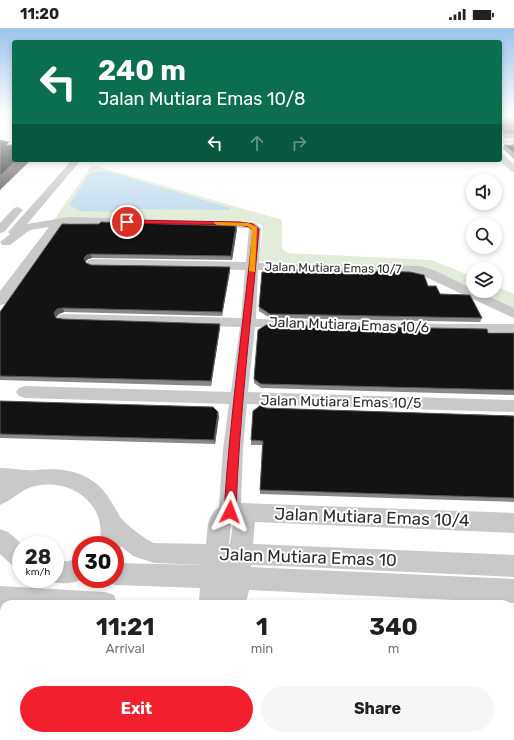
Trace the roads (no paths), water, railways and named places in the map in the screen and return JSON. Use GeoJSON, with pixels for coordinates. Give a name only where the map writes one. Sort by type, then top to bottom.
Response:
{"type":"FeatureCollection","features":[{"type":"Feature","properties":{"kind":"street"},"geometry":{"type":"LineString","coordinates":[[502,158],[514,169]]}},
{"type":"Feature","properties":{"kind":"street"},"geometry":{"type":"LineString","coordinates":[[3,245],[75,162]]}},
{"type":"Feature","properties":{"kind":"street"},"geometry":{"type":"LineString","coordinates":[[0,230],[25,202]]}},
{"type":"Feature","properties":{"kind":"street"},"geometry":{"type":"LineString","coordinates":[[3,245],[27,227],[69,220],[240,224],[251,225],[256,229],[248,322],[233,449],[230,512]]}},
{"type":"Feature","properties":{"kind":"street"},"geometry":{"type":"LineString","coordinates":[[0,301],[58,222]]}},
{"type":"Feature","properties":{"kind":"street","name":"Jalan Mutiara Emas 10/7"},"geometry":{"type":"LineString","coordinates":[[92,263],[414,270],[429,272],[514,314]]}},
{"type":"Feature","properties":{"kind":"street","name":"Jalan Mutiara Emas 10/6"},"geometry":{"type":"LineString","coordinates":[[64,318],[445,328],[514,328]]}},
{"type":"Feature","properties":{"kind":"street","name":"Jalan Mutiara Emas 10/5"},"geometry":{"type":"LineString","coordinates":[[25,392],[514,406]]}},
{"type":"Feature","properties":{"kind":"street"},"geometry":{"type":"LineString","coordinates":[[0,476],[34,478]]}},
{"type":"Feature","properties":{"kind":"street"},"geometry":{"type":"LineString","coordinates":[[0,496],[3,492],[15,484],[34,478],[48,476],[74,481],[98,498],[106,510],[111,534]]}},
{"type":"Feature","properties":{"kind":"street"},"geometry":{"type":"LineString","coordinates":[[211,600],[220,519],[230,512]]}},
{"type":"Feature","properties":{"kind":"street"},"geometry":{"type":"LineString","coordinates":[[230,512],[244,520],[236,600]]}},
{"type":"Feature","properties":{"kind":"street","name":"Jalan Mutiara Emas 10/4"},"geometry":{"type":"LineString","coordinates":[[230,512],[514,523]]}},
{"type":"Feature","properties":{"kind":"street","name":"Jalan Mutiara Emas 10"},"geometry":{"type":"LineString","coordinates":[[111,534],[141,549],[214,566]]}},
{"type":"Feature","properties":{"kind":"street"},"geometry":{"type":"LineString","coordinates":[[0,540],[12,550]]}},
{"type":"Feature","properties":{"kind":"street","name":"Jalan Mutiara Emas 10"},"geometry":{"type":"LineString","coordinates":[[240,566],[304,556],[514,566]]}},
{"type":"Feature","properties":{"kind":"street","name":"Jalan Mutiara Emas 10"},"geometry":{"type":"LineString","coordinates":[[124,573],[214,566],[240,566],[514,591]]}},
{"type":"Feature","properties":{"kind":"street"},"geometry":{"type":"LineString","coordinates":[[0,598],[35,600]]}},
{"type":"Feature","properties":{"kind":"water"},"geometry":{"type":"Polygon","coordinates":[[[107,171],[230,208],[229,210],[127,209],[120,212],[80,211],[69,205],[89,174],[107,171]]]}}]}
